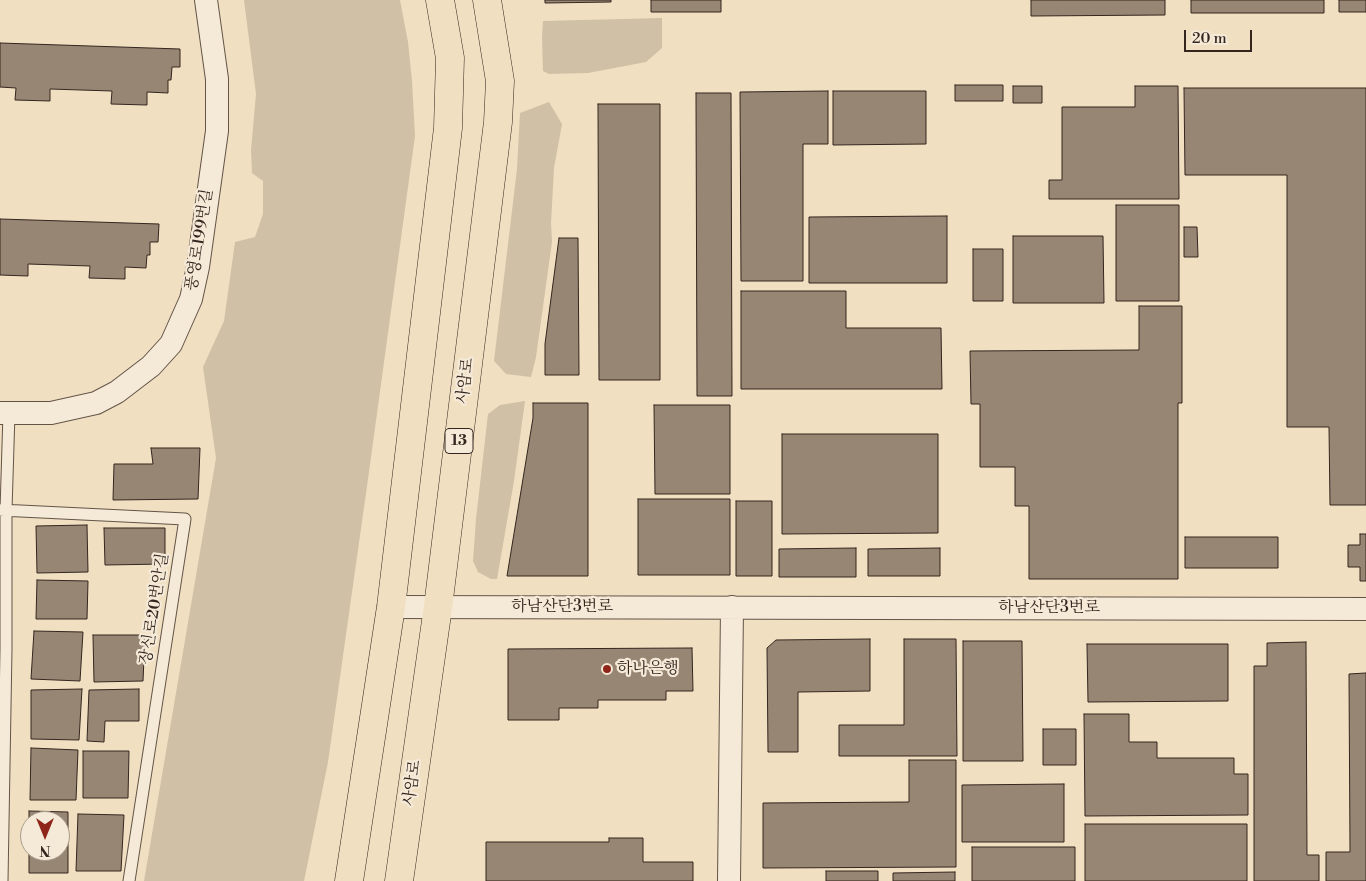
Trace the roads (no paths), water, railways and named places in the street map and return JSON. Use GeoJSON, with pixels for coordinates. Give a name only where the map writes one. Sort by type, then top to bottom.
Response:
{"type":"FeatureCollection","features":[{"type":"Feature","properties":{"kind":"main road"},"geometry":{"type":"LineString","coordinates":[[349,881],[391,607],[448,128],[450,58],[440,0]]}},
{"type":"Feature","properties":{"kind":"main road","name":"사암로"},"geometry":{"type":"LineString","coordinates":[[399,881],[438,607],[498,122],[500,81],[488,0]]}},
{"type":"Feature","properties":{"kind":"street","name":"풍영로199번길"},"geometry":{"type":"LineString","coordinates":[[4,413],[51,413],[96,403],[117,392],[152,366],[171,344],[181,325],[191,299],[198,267],[216,130],[216,79],[206,0]]}},
{"type":"Feature","properties":{"kind":"street","name":"하남산단3번로"},"geometry":{"type":"LineString","coordinates":[[391,607],[1366,609]]}},
{"type":"Feature","properties":{"kind":"street"},"geometry":{"type":"LineString","coordinates":[[730,881],[732,607]]}},
{"type":"Feature","properties":{"kind":"lane"},"geometry":{"type":"LineString","coordinates":[[2,881],[4,413]]}},
{"type":"Feature","properties":{"kind":"lane","name":"장신로20번안길"},"geometry":{"type":"LineString","coordinates":[[3,510],[185,519],[129,881]]}},
{"type":"Feature","properties":{"kind":"place","name":"하나은행"},"geometry":{"type":"Point","coordinates":[607,669]}}]}
